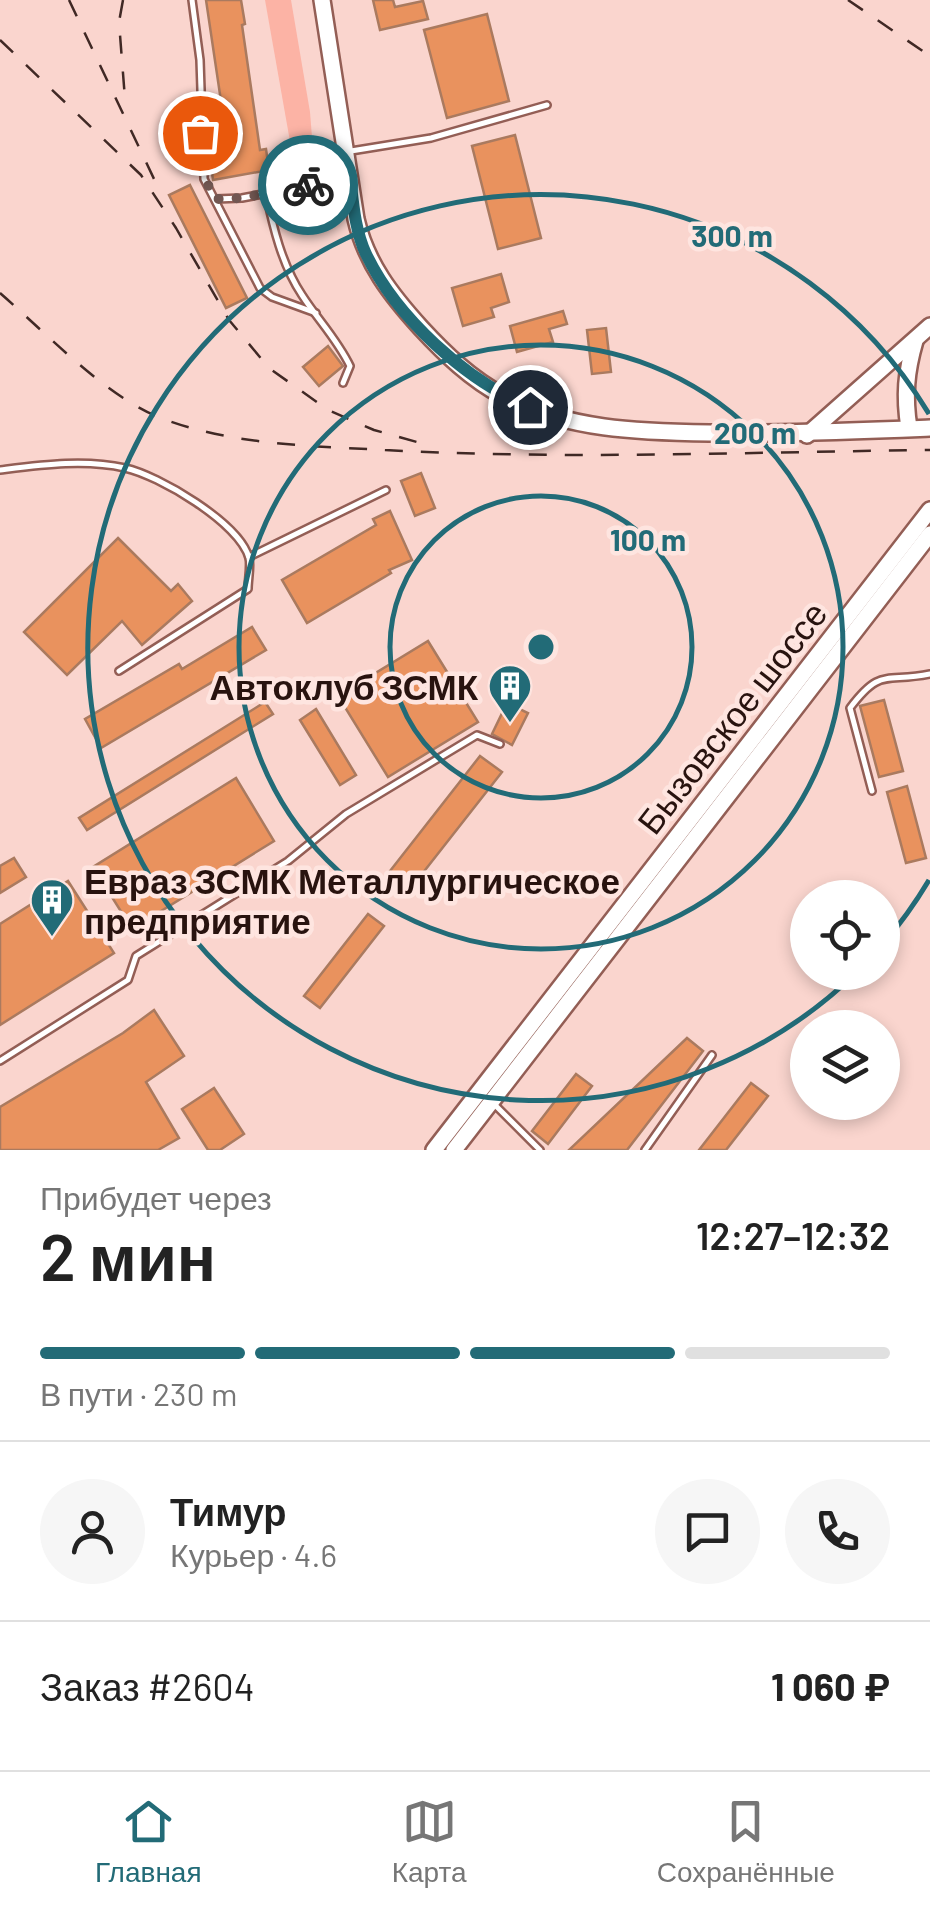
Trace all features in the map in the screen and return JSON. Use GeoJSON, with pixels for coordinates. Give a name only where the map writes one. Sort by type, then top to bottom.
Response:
{"type":"FeatureCollection","features":[{"type":"Feature","properties":{"kind":"main road"},"geometry":{"type":"LineString","coordinates":[[322,0],[360,238],[375,271],[438,346],[463,368],[504,396],[556,418],[609,428],[806,435],[930,428]]}},
{"type":"Feature","properties":{"kind":"main road"},"geometry":{"type":"LineString","coordinates":[[806,435],[930,326]]}},
{"type":"Feature","properties":{"kind":"main road"},"geometry":{"type":"LineString","coordinates":[[909,428],[904,396],[915,341]]}},
{"type":"Feature","properties":{"kind":"main road","name":"Бызовское шоссе"},"geometry":{"type":"LineString","coordinates":[[434,1150],[930,510]]}},
{"type":"Feature","properties":{"kind":"main road","name":"Бызовское шоссе"},"geometry":{"type":"LineString","coordinates":[[454,1150],[930,534]]}},
{"type":"Feature","properties":{"kind":"lane"},"geometry":{"type":"LineString","coordinates":[[192,0],[200,60],[204,178],[260,288],[272,297],[316,313]]}},
{"type":"Feature","properties":{"kind":"lane"},"geometry":{"type":"LineString","coordinates":[[345,152],[431,138],[547,105]]}},
{"type":"Feature","properties":{"kind":"lane"},"geometry":{"type":"LineString","coordinates":[[216,199],[350,177]]}},
{"type":"Feature","properties":{"kind":"lane"},"geometry":{"type":"LineString","coordinates":[[266,192],[274,233],[300,293],[338,340],[350,366],[343,383]]}},
{"type":"Feature","properties":{"kind":"lane"},"geometry":{"type":"LineString","coordinates":[[0,470],[60,462],[126,468],[170,486],[223,522],[249,557],[248,589],[119,671]]}},
{"type":"Feature","properties":{"kind":"lane"},"geometry":{"type":"LineString","coordinates":[[249,557],[386,490]]}},
{"type":"Feature","properties":{"kind":"lane"},"geometry":{"type":"LineString","coordinates":[[872,791],[850,708],[868,684],[880,678],[930,674]]}},
{"type":"Feature","properties":{"kind":"lane"},"geometry":{"type":"LineString","coordinates":[[0,1060],[128,980],[136,956],[288,861],[346,814],[478,735],[500,744]]}},
{"type":"Feature","properties":{"kind":"lane"},"geometry":{"type":"LineString","coordinates":[[645,1150],[712,1055]]}},
{"type":"Feature","properties":{"kind":"lane"},"geometry":{"type":"LineString","coordinates":[[492,1102],[540,1150]]}},
{"type":"Feature","properties":{"kind":"shaded area"},"geometry":{"type":"Polygon","coordinates":[[[265,0],[291,0],[310,112],[315,176],[297,181],[265,0]]]}},
{"type":"Feature","properties":{"kind":"building"},"geometry":{"type":"Polygon","coordinates":[[[206,0],[241,0],[260,150],[266,149],[269,170],[213,180],[210,159],[229,155],[206,0]]]}},
{"type":"Feature","properties":{"kind":"building"},"geometry":{"type":"Polygon","coordinates":[[[373,0],[393,0],[395,7],[423,1],[428,19],[380,30],[373,0]]]}},
{"type":"Feature","properties":{"kind":"building"},"geometry":{"type":"Polygon","coordinates":[[[487,14],[509,101],[447,118],[424,30],[487,14]]]}},
{"type":"Feature","properties":{"kind":"building"},"geometry":{"type":"Polygon","coordinates":[[[515,135],[541,238],[498,249],[472,146],[515,135]]]}},
{"type":"Feature","properties":{"kind":"building"},"geometry":{"type":"Polygon","coordinates":[[[190,185],[247,298],[226,308],[169,195],[190,185]]]}},
{"type":"Feature","properties":{"kind":"building"},"geometry":{"type":"Polygon","coordinates":[[[501,274],[509,302],[491,308],[494,317],[463,326],[452,288],[501,274]]]}},
{"type":"Feature","properties":{"kind":"building"},"geometry":{"type":"Polygon","coordinates":[[[563,311],[567,324],[549,329],[553,342],[517,352],[510,326],[563,311]]]}},
{"type":"Feature","properties":{"kind":"building"},"geometry":{"type":"Polygon","coordinates":[[[606,328],[611,372],[592,374],[587,330],[606,328]]]}},
{"type":"Feature","properties":{"kind":"building"},"geometry":{"type":"Polygon","coordinates":[[[328,346],[343,366],[319,386],[303,367],[328,346]]]}},
{"type":"Feature","properties":{"kind":"building"},"geometry":{"type":"Polygon","coordinates":[[[421,473],[435,508],[415,516],[401,481],[421,473]]]}},
{"type":"Feature","properties":{"kind":"building"},"geometry":{"type":"Polygon","coordinates":[[[390,511],[412,560],[389,570],[391,573],[307,623],[282,580],[376,525],[373,519],[390,511]]]}},
{"type":"Feature","properties":{"kind":"building"},"geometry":{"type":"Polygon","coordinates":[[[118,538],[171,591],[178,584],[192,601],[142,645],[122,621],[67,675],[24,632],[118,538]]]}},
{"type":"Feature","properties":{"kind":"building"},"geometry":{"type":"Polygon","coordinates":[[[252,627],[266,650],[101,748],[85,719],[179,664],[182,669],[252,627]]]}},
{"type":"Feature","properties":{"kind":"building"},"geometry":{"type":"Polygon","coordinates":[[[428,641],[478,722],[388,777],[338,696],[428,641]]]}},
{"type":"Feature","properties":{"kind":"building"},"geometry":{"type":"Polygon","coordinates":[[[884,700],[903,771],[879,777],[860,706],[884,700]]]}},
{"type":"Feature","properties":{"kind":"building"},"geometry":{"type":"Polygon","coordinates":[[[265,702],[273,714],[87,830],[79,818],[265,702]]]}},
{"type":"Feature","properties":{"kind":"building","name":"Автоклуб ЗСМК"},"geometry":{"type":"Polygon","coordinates":[[[507,703],[528,713],[512,745],[492,734],[507,703]]]}},
{"type":"Feature","properties":{"kind":"building"},"geometry":{"type":"Polygon","coordinates":[[[316,709],[356,775],[340,785],[300,720],[316,709]]]}},
{"type":"Feature","properties":{"kind":"building"},"geometry":{"type":"Polygon","coordinates":[[[480,756],[502,772],[411,888],[390,871],[480,756]]]}},
{"type":"Feature","properties":{"kind":"building"},"geometry":{"type":"Polygon","coordinates":[[[236,778],[274,841],[132,929],[93,867],[236,778]]]}},
{"type":"Feature","properties":{"kind":"building"},"geometry":{"type":"Polygon","coordinates":[[[907,786],[926,858],[906,863],[887,792],[907,786]]]}},
{"type":"Feature","properties":{"kind":"building"},"geometry":{"type":"Polygon","coordinates":[[[14,858],[26,877],[0,893],[0,866],[14,858]]]}},
{"type":"Feature","properties":{"kind":"building","name":"Евраз ЗСМК Металлургическое предприятие"},"geometry":{"type":"Polygon","coordinates":[[[68,881],[114,953],[0,1025],[0,924],[68,881]]]}},
{"type":"Feature","properties":{"kind":"building"},"geometry":{"type":"Polygon","coordinates":[[[368,914],[384,926],[320,1008],[304,996],[368,914]]]}},
{"type":"Feature","properties":{"kind":"building"},"geometry":{"type":"Polygon","coordinates":[[[154,1010],[184,1056],[146,1082],[179,1138],[158,1150],[0,1150],[0,1107],[154,1010]]]}},
{"type":"Feature","properties":{"kind":"building"},"geometry":{"type":"Polygon","coordinates":[[[687,1038],[703,1051],[627,1150],[569,1150],[687,1038]]]}},
{"type":"Feature","properties":{"kind":"building"},"geometry":{"type":"Polygon","coordinates":[[[576,1074],[592,1086],[548,1144],[532,1131],[576,1074]]]}},
{"type":"Feature","properties":{"kind":"building"},"geometry":{"type":"Polygon","coordinates":[[[751,1083],[768,1096],[726,1150],[699,1150],[751,1083]]]}},
{"type":"Feature","properties":{"kind":"building"},"geometry":{"type":"Polygon","coordinates":[[[214,1088],[244,1134],[220,1150],[208,1150],[182,1109],[214,1088]]]}},
{"type":"Feature","properties":{"kind":"railway"},"geometry":{"type":"LineString","coordinates":[[69,0],[155,181]]}},
{"type":"Feature","properties":{"kind":"railway"},"geometry":{"type":"LineString","coordinates":[[123,0],[119,22],[125,99]]}},
{"type":"Feature","properties":{"kind":"railway"},"geometry":{"type":"LineString","coordinates":[[848,0],[930,56]]}},
{"type":"Feature","properties":{"kind":"railway"},"geometry":{"type":"LineString","coordinates":[[0,40],[141,175],[229,320],[269,368],[328,410],[374,430],[417,442]]}},
{"type":"Feature","properties":{"kind":"railway"},"geometry":{"type":"LineString","coordinates":[[0,293],[77,362],[140,408],[188,427],[243,439],[453,453],[930,450]]}},
{"type":"Feature","properties":{"kind":"way so far"},"geometry":{"type":"LineString","coordinates":[[200,133],[204,178],[216,199],[308,185]]}},
{"type":"Feature","properties":{"kind":"place","name":"Автоклуб ЗСМК"},"geometry":{"type":"Point","coordinates":[510,724]}},
{"type":"Feature","properties":{"kind":"place","name":"Евраз ЗСМК Металлургическое предприятие"},"geometry":{"type":"Point","coordinates":[52,938]}},
{"type":"Feature","properties":{"kind":"route"},"geometry":{"type":"LineString","coordinates":[[308,185],[350,177],[364,251],[392,295],[463,368],[504,396],[530,407]]}}]}
